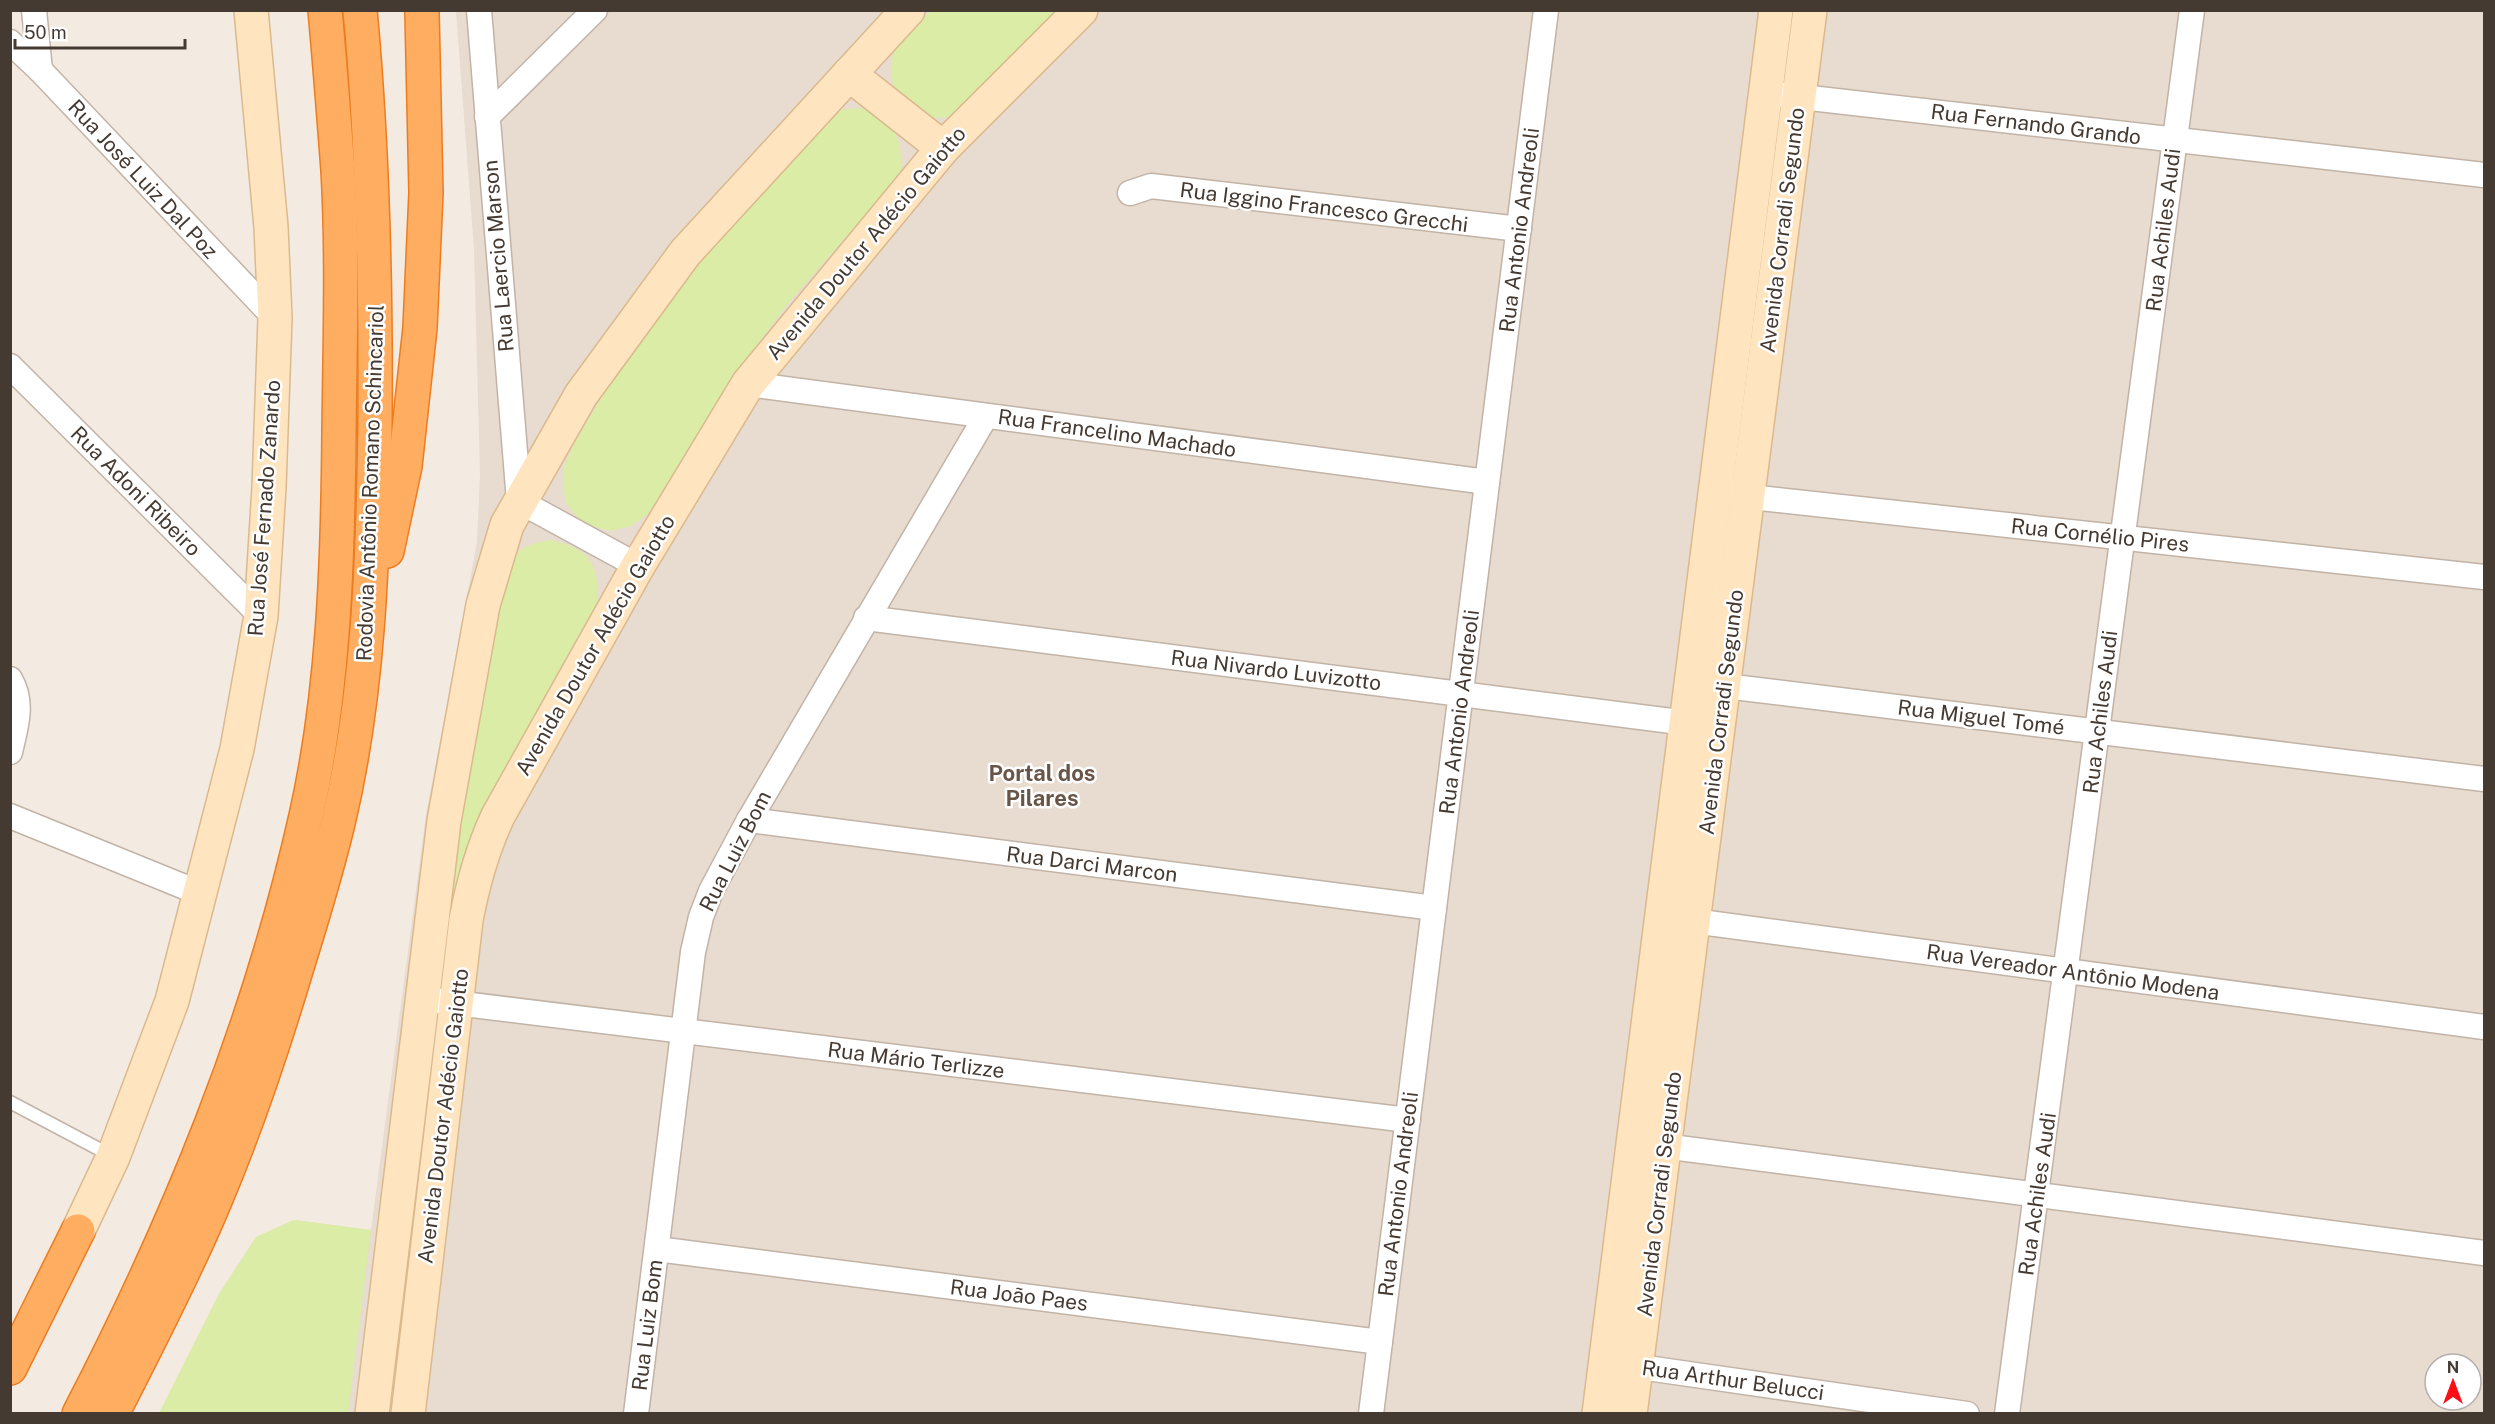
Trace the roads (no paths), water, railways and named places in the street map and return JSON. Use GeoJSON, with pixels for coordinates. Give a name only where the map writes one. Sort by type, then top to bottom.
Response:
{"type":"FeatureCollection","features":[{"type":"Feature","properties":{"kind":"highway","name":"Rodovia Antônio Romano Schincariol"},"geometry":{"type":"LineString","coordinates":[[79,1413],[128,1317],[180,1205],[209,1134],[263,978],[281,918],[307,813],[323,715],[332,624],[339,479],[338,173],[325,10]]}},
{"type":"Feature","properties":{"kind":"highway","name":"Rodovia Antônio Romano Schincariol"},"geometry":{"type":"LineString","coordinates":[[112,1413],[174,1292],[241,1137],[278,1031],[338,822],[356,726],[366,647],[374,476],[376,297],[371,174],[360,10]]}},
{"type":"Feature","properties":{"kind":"highway"},"geometry":{"type":"LineString","coordinates":[[366,647],[405,466],[420,328],[426,193],[422,12]]}},
{"type":"Feature","properties":{"kind":"highway"},"geometry":{"type":"LineString","coordinates":[[10,1368],[78,1231]]}},
{"type":"Feature","properties":{"kind":"street"},"geometry":{"type":"LineString","coordinates":[[34,10],[40,70]]}},
{"type":"Feature","properties":{"kind":"street","name":"Rua José Fernado Zanardo"},"geometry":{"type":"LineString","coordinates":[[78,1231],[113,1157],[172,1001],[202,894],[237,749],[261,616],[269,487],[274,318],[271,227],[250,10]]}},
{"type":"Feature","properties":{"kind":"street","name":"Rua Laercio Marson"},"geometry":{"type":"LineString","coordinates":[[479,10],[519,501]]}},
{"type":"Feature","properties":{"kind":"street"},"geometry":{"type":"LineString","coordinates":[[487,117],[595,10]]}},
{"type":"Feature","properties":{"kind":"street","name":"Avenida Doutor Adécio Gaiotto"},"geometry":{"type":"LineString","coordinates":[[372,1413],[444,821],[483,605],[507,525],[581,394],[685,253],[908,10]]}},
{"type":"Feature","properties":{"kind":"street","name":"Avenida Doutor Adécio Gaiotto"},"geometry":{"type":"LineString","coordinates":[[408,1413],[466,920],[473,883],[484,845],[638,566],[748,384],[943,148],[1081,10]]}},
{"type":"Feature","properties":{"kind":"street","name":"Rua Antonio Andreoli"},"geometry":{"type":"LineString","coordinates":[[1371,1413],[1546,10]]}},
{"type":"Feature","properties":{"kind":"street","name":"Avenida Corradi Segundo"},"geometry":{"type":"LineString","coordinates":[[1599,1413],[1621,1364],[1649,1144],[1662,917],[1776,10]]}},
{"type":"Feature","properties":{"kind":"street","name":"Avenida Corradi Segundo"},"geometry":{"type":"LineString","coordinates":[[1649,1144],[1695,921],[1810,10]]}},
{"type":"Feature","properties":{"kind":"street","name":"Rua Achiles Audi"},"geometry":{"type":"LineString","coordinates":[[2007,1413],[2192,10]]}},
{"type":"Feature","properties":{"kind":"street","name":"Rua José Luiz Dal Poz"},"geometry":{"type":"LineString","coordinates":[[10,42],[40,70],[274,318]]}},
{"type":"Feature","properties":{"kind":"street"},"geometry":{"type":"LineString","coordinates":[[849,74],[943,148]]}},
{"type":"Feature","properties":{"kind":"street","name":"Rua Fernando Grando"},"geometry":{"type":"LineString","coordinates":[[1766,93],[2484,175]]}},
{"type":"Feature","properties":{"kind":"street","name":"Rua Iggino Francesco Grecchi"},"geometry":{"type":"LineString","coordinates":[[1130,193],[1151,186],[1519,229]]}},
{"type":"Feature","properties":{"kind":"street","name":"Rua Adoni Ribeiro"},"geometry":{"type":"LineString","coordinates":[[10,366],[261,616]]}},
{"type":"Feature","properties":{"kind":"street","name":"Rua Francelino Machado"},"geometry":{"type":"LineString","coordinates":[[748,384],[1487,482]]}},
{"type":"Feature","properties":{"kind":"street","name":"Rua Luiz Bom"},"geometry":{"type":"LineString","coordinates":[[636,1413],[685,1032],[693,952],[701,917],[711,891],[749,820],[986,416]]}},
{"type":"Feature","properties":{"kind":"street","name":"Rua Cornélio Pires"},"geometry":{"type":"LineString","coordinates":[[1715,493],[2484,577]]}},
{"type":"Feature","properties":{"kind":"street"},"geometry":{"type":"LineString","coordinates":[[519,501],[638,566]]}},
{"type":"Feature","properties":{"kind":"street","name":"Rua Nivardo Luvizotto"},"geometry":{"type":"LineString","coordinates":[[866,618],[1686,723]]}},
{"type":"Feature","properties":{"kind":"street"},"geometry":{"type":"LineString","coordinates":[[10,679],[19,696],[19,713],[10,752]]}},
{"type":"Feature","properties":{"kind":"street","name":"Rua Miguel Tomé"},"geometry":{"type":"LineString","coordinates":[[1692,681],[2484,779]]}},
{"type":"Feature","properties":{"kind":"street"},"geometry":{"type":"LineString","coordinates":[[10,816],[202,894]]}},
{"type":"Feature","properties":{"kind":"street","name":"Rua Darci Marcon"},"geometry":{"type":"LineString","coordinates":[[749,820],[1434,908]]}},
{"type":"Feature","properties":{"kind":"street","name":"Rua Vereador Antônio Modena"},"geometry":{"type":"LineString","coordinates":[[1662,917],[2484,1027]]}},
{"type":"Feature","properties":{"kind":"street","name":"Rua Mário Terlizze"},"geometry":{"type":"LineString","coordinates":[[424,999],[1408,1120]]}},
{"type":"Feature","properties":{"kind":"street"},"geometry":{"type":"LineString","coordinates":[[1649,1144],[2484,1253]]}},
{"type":"Feature","properties":{"kind":"street","name":"Rua João Paes"},"geometry":{"type":"LineString","coordinates":[[657,1249],[1380,1342]]}},
{"type":"Feature","properties":{"kind":"street","name":"Avenida Corradi Segundo"},"geometry":{"type":"LineString","coordinates":[[1621,1364],[1630,1413]]}},
{"type":"Feature","properties":{"kind":"street","name":"Rua Arthur Belucci"},"geometry":{"type":"LineString","coordinates":[[1621,1364],[1967,1413]]}},
{"type":"Feature","properties":{"kind":"lane"},"geometry":{"type":"LineString","coordinates":[[10,1102],[113,1157]]}},
{"type":"Feature","properties":{"kind":"district","name":"Portal dos Pilares"},"geometry":{"type":"Point","coordinates":[1042,786]}}]}
